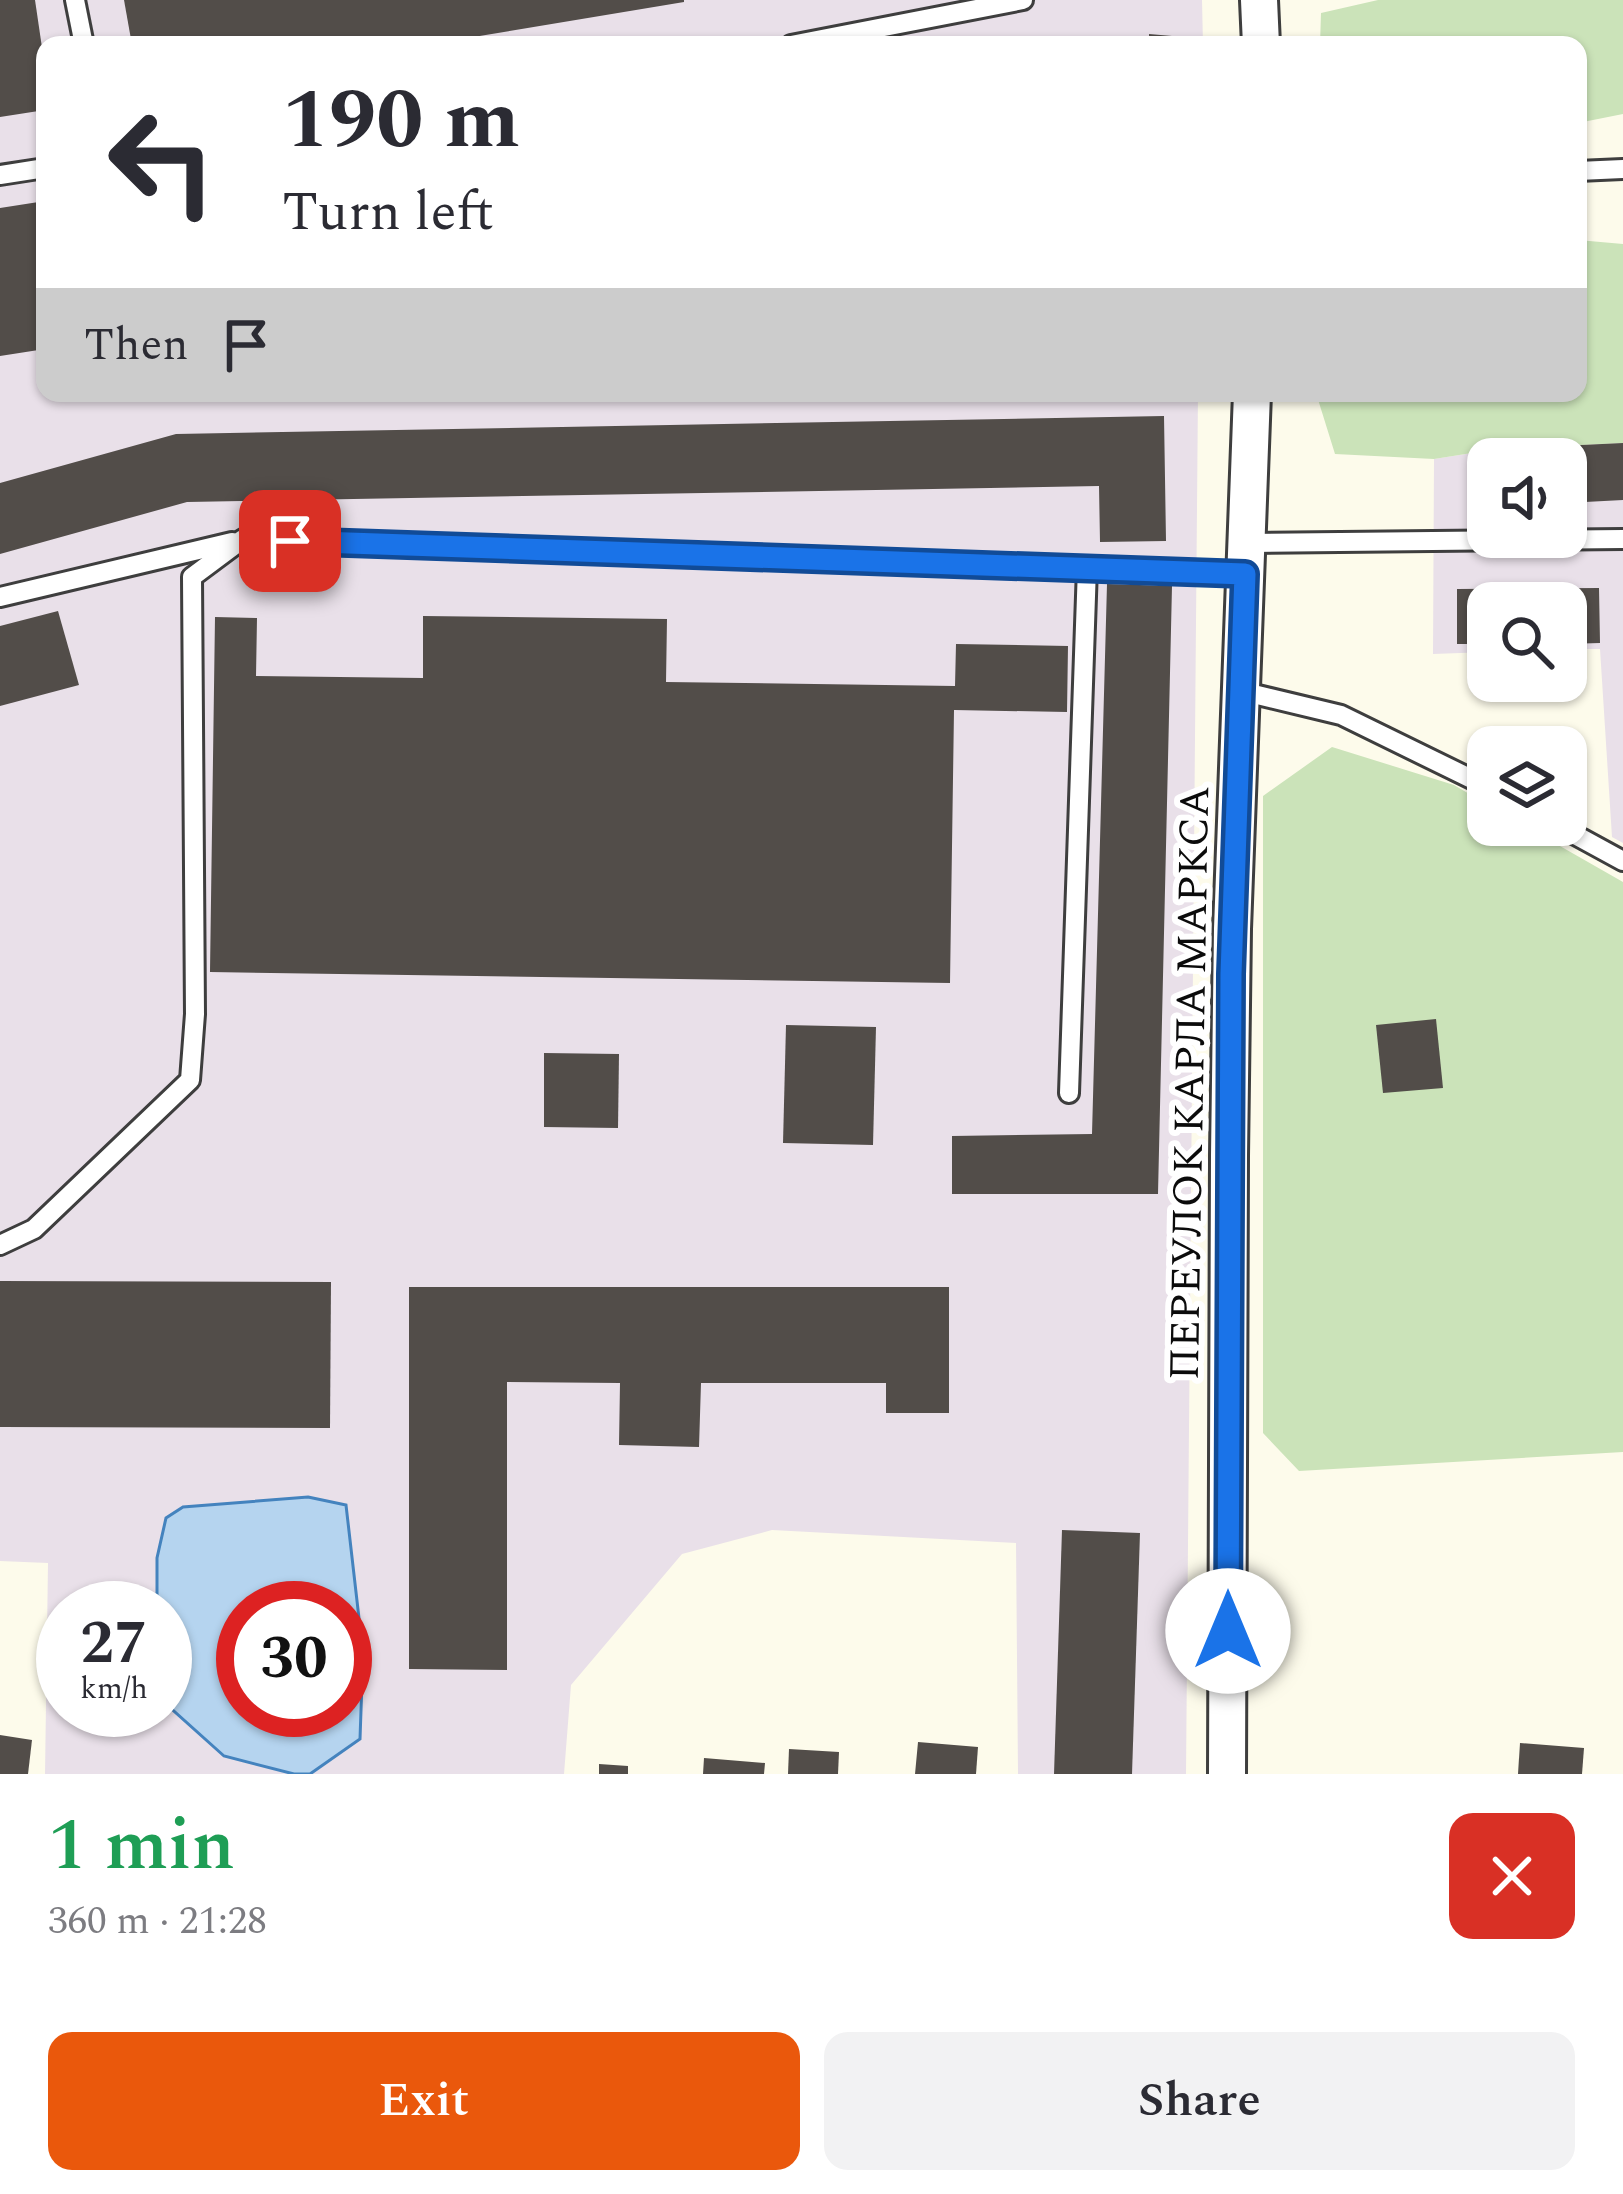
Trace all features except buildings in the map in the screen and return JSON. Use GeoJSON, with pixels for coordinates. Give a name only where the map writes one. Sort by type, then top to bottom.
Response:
{"type":"FeatureCollection","features":[{"type":"Feature","properties":{"kind":"street"},"geometry":{"type":"LineString","coordinates":[[1259,0],[1261,36]]}},
{"type":"Feature","properties":{"kind":"street","name":"ПЕРЕУЛОК КАРЛА МАРКСА"},"geometry":{"type":"LineString","coordinates":[[1227,1774],[1232,929],[1252,402]]}},
{"type":"Feature","properties":{"kind":"lane"},"geometry":{"type":"LineString","coordinates":[[75,0],[82,36]]}},
{"type":"Feature","properties":{"kind":"lane"},"geometry":{"type":"LineString","coordinates":[[837,36],[1023,0]]}},
{"type":"Feature","properties":{"kind":"lane"},"geometry":{"type":"LineString","coordinates":[[0,175],[36,169]]}},
{"type":"Feature","properties":{"kind":"lane"},"geometry":{"type":"LineString","coordinates":[[1587,171],[1623,169]]}},
{"type":"Feature","properties":{"kind":"lane"},"geometry":{"type":"LineString","coordinates":[[0,597],[243,539],[1087,567],[1623,539]]}},
{"type":"Feature","properties":{"kind":"lane"},"geometry":{"type":"LineString","coordinates":[[0,1245],[34,1229],[190,1080],[195,1014],[192,577],[243,539]]}},
{"type":"Feature","properties":{"kind":"lane"},"geometry":{"type":"LineString","coordinates":[[1070,1093],[1087,567]]}},
{"type":"Feature","properties":{"kind":"lane"},"geometry":{"type":"LineString","coordinates":[[1241,691],[1341,715],[1467,778]]}},
{"type":"Feature","properties":{"kind":"lane"},"geometry":{"type":"LineString","coordinates":[[1587,841],[1623,861]]}},
{"type":"Feature","properties":{"kind":"shaded area"},"geometry":{"type":"Polygon","coordinates":[[[0,0],[1202,0],[1203,36],[36,36],[36,402],[1198,402],[1186,1774],[1018,1774],[1016,1543],[772,1530],[682,1554],[571,1685],[564,1774],[45,1774],[46,1737],[192,1737],[192,1581],[48,1581],[48,1563],[0,1561],[0,0]]]}},
{"type":"Feature","properties":{"kind":"shaded area"},"geometry":{"type":"Polygon","coordinates":[[[1623,443],[1623,843],[1612,837],[1600,649],[1587,649],[1587,582],[1467,582],[1467,653],[1433,654],[1434,459],[1467,454],[1467,558],[1587,558],[1587,445],[1623,443]]]}},
{"type":"Feature","properties":{"kind":"green space"},"geometry":{"type":"Polygon","coordinates":[[[1378,0],[1623,0],[1623,114],[1587,121],[1587,36],[1320,36],[1321,13],[1378,0]]]}},
{"type":"Feature","properties":{"kind":"green space"},"geometry":{"type":"Polygon","coordinates":[[[1587,241],[1623,244],[1623,443],[1587,445],[1587,438],[1467,438],[1467,454],[1434,459],[1335,454],[1319,402],[1587,402],[1587,241]]]}},
{"type":"Feature","properties":{"kind":"green space"},"geometry":{"type":"Polygon","coordinates":[[[1332,747],[1467,793],[1467,846],[1560,846],[1623,882],[1623,1452],[1299,1471],[1263,1433],[1263,796],[1332,747]]]}},
{"type":"Feature","properties":{"kind":"water"},"geometry":{"type":"Polygon","coordinates":[[[308,1497],[346,1505],[355,1581],[216,1581],[216,1737],[360,1739],[310,1774],[294,1774],[224,1756],[192,1727],[192,1581],[157,1581],[166,1518],[183,1507],[308,1497]]]}},
{"type":"Feature","properties":{"kind":"route"},"geometry":{"type":"LineString","coordinates":[[290,541],[1245,574],[1228,1156],[1228,1631]]}}]}
